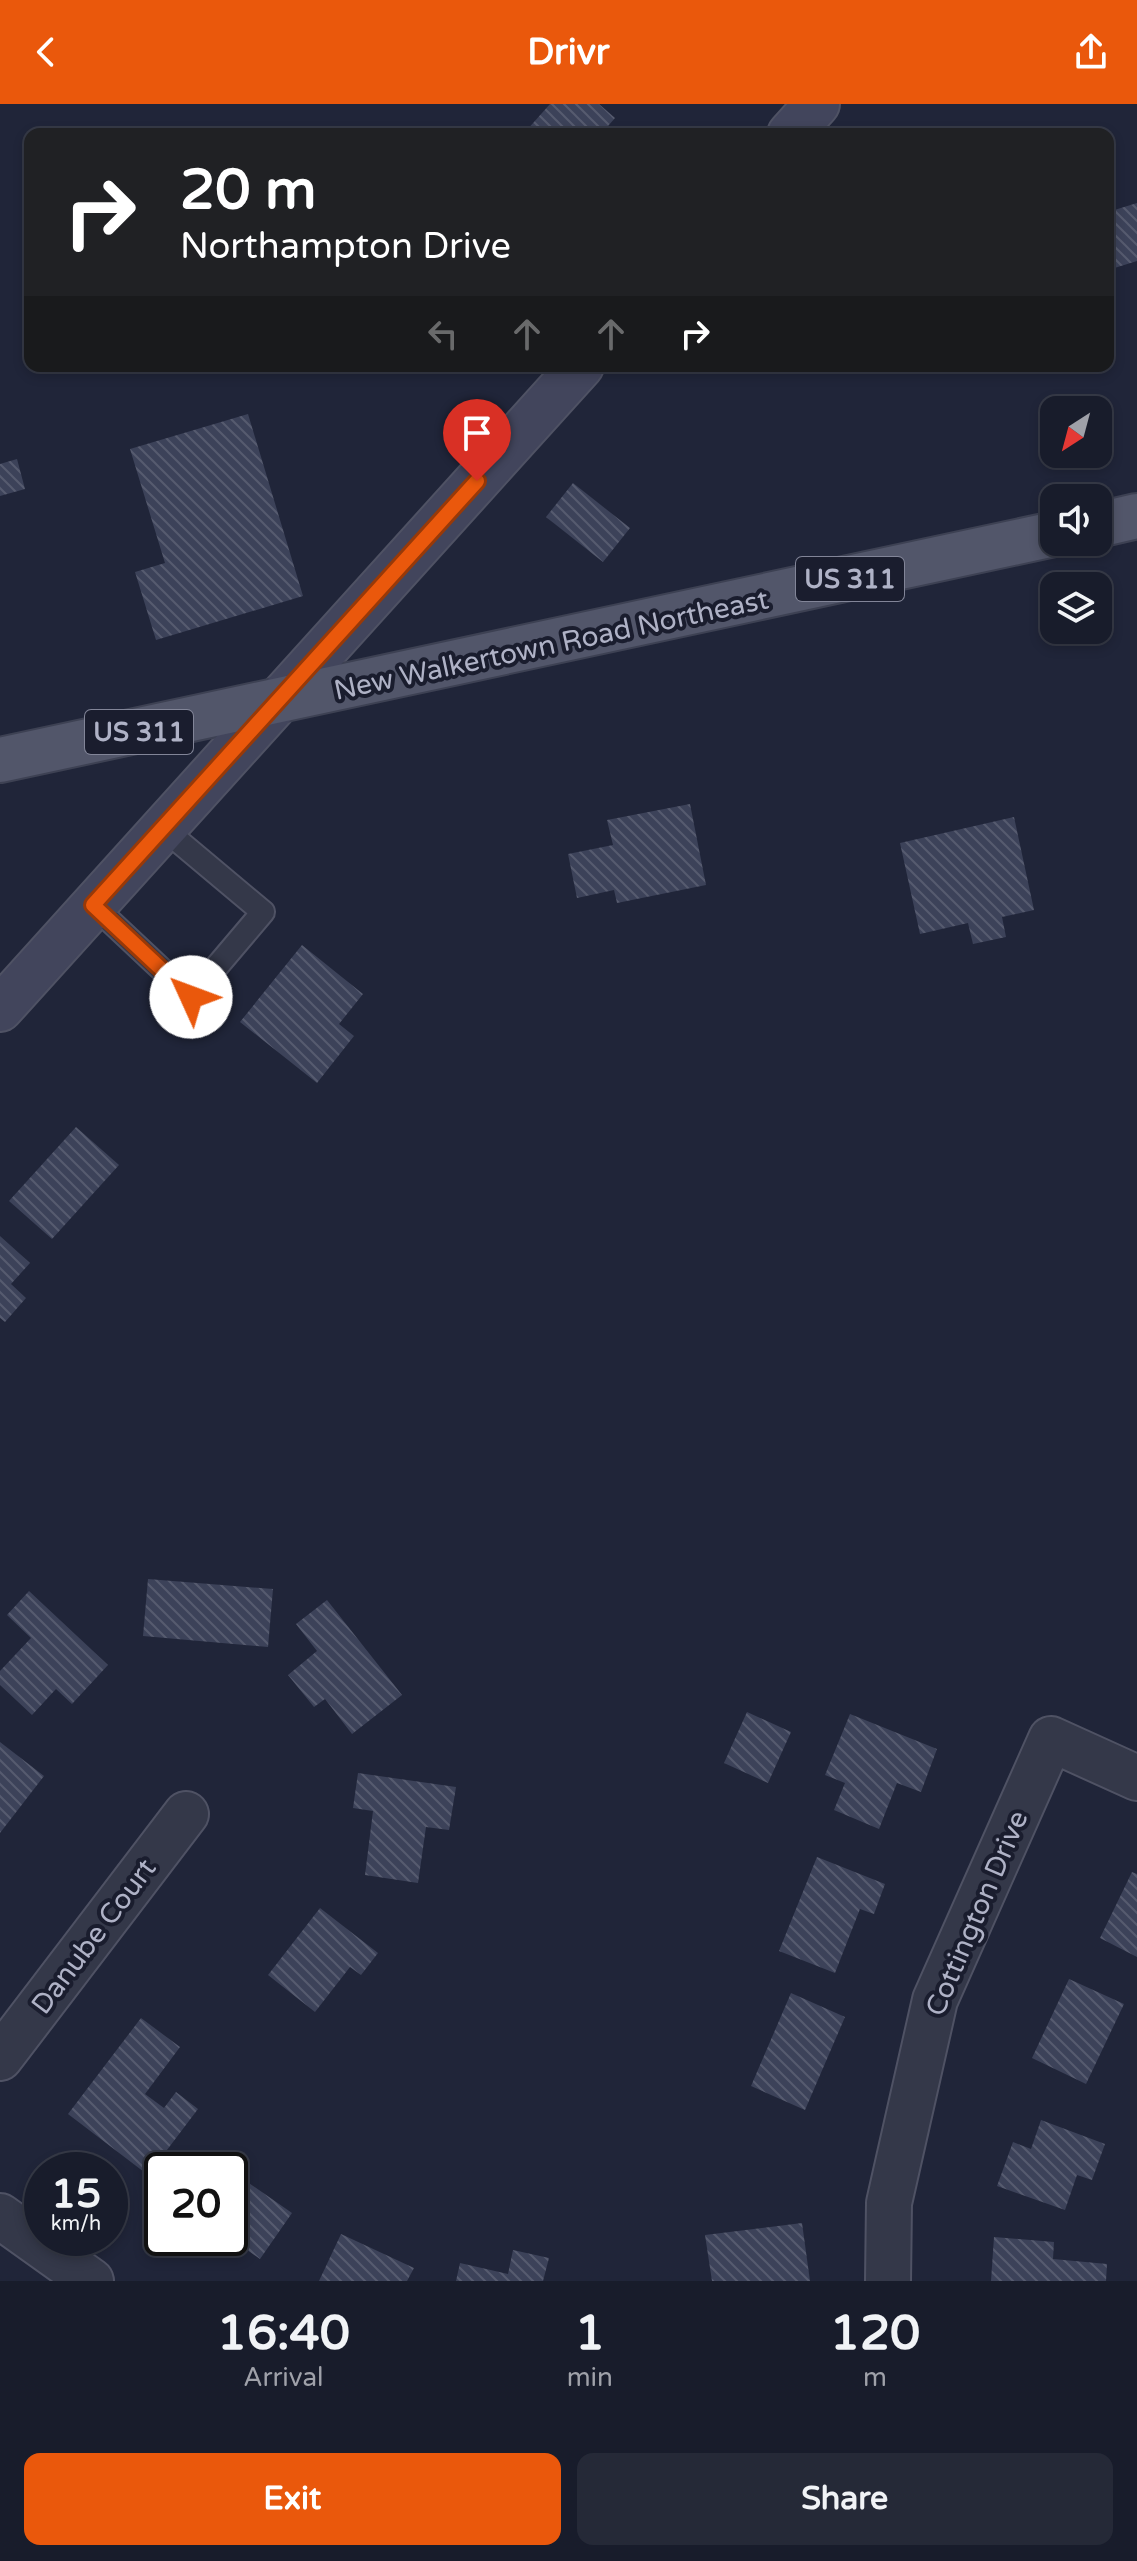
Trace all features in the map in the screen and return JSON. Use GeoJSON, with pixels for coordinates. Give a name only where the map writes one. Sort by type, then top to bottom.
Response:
{"type":"FeatureCollection","features":[{"type":"Feature","properties":{"kind":"main road"},"geometry":{"type":"LineString","coordinates":[[1112,522],[1137,516]]}},
{"type":"Feature","properties":{"kind":"main road","name":"New Walkertown Road Northeast"},"geometry":{"type":"LineString","coordinates":[[0,760],[1040,537]]}},
{"type":"Feature","properties":{"kind":"street"},"geometry":{"type":"LineString","coordinates":[[795,128],[817,104]]}},
{"type":"Feature","properties":{"kind":"street"},"geometry":{"type":"LineString","coordinates":[[0,1009],[576,372]]}},
{"type":"Feature","properties":{"kind":"street","name":"Cottington Drive"},"geometry":{"type":"LineString","coordinates":[[888,2281],[889,2203],[935,2000],[1051,1739],[1137,1778]]}},
{"type":"Feature","properties":{"kind":"street","name":"Danube Court"},"geometry":{"type":"LineString","coordinates":[[0,2058],[186,1814]]}},
{"type":"Feature","properties":{"kind":"street"},"geometry":{"type":"LineString","coordinates":[[0,2216],[91,2281]]}},
{"type":"Feature","properties":{"kind":"lane"},"geometry":{"type":"LineString","coordinates":[[93,905],[191,997],[263,912],[164,829]]}},
{"type":"Feature","properties":{"kind":"building"},"geometry":{"type":"Polygon","coordinates":[[[550,104],[599,104],[615,118],[606,128],[529,128],[550,104]]]}},
{"type":"Feature","properties":{"kind":"building"},"geometry":{"type":"Polygon","coordinates":[[[1137,203],[1137,261],[1114,268],[1114,210],[1137,203]]]}},
{"type":"Feature","properties":{"kind":"building"},"geometry":{"type":"Polygon","coordinates":[[[248,414],[303,596],[156,640],[135,572],[165,563],[130,449],[248,414]]]}},
{"type":"Feature","properties":{"kind":"building"},"geometry":{"type":"Polygon","coordinates":[[[17,459],[25,489],[0,496],[0,464],[17,459]]]}},
{"type":"Feature","properties":{"kind":"building"},"geometry":{"type":"Polygon","coordinates":[[[573,483],[630,528],[603,562],[546,517],[573,483]]]}},
{"type":"Feature","properties":{"kind":"building"},"geometry":{"type":"Polygon","coordinates":[[[690,804],[706,885],[617,903],[614,890],[577,898],[568,854],[613,845],[607,820],[690,804]]]}},
{"type":"Feature","properties":{"kind":"building"},"geometry":{"type":"Polygon","coordinates":[[[1014,817],[1034,910],[1002,917],[1006,937],[973,944],[968,923],[920,934],[900,843],[1014,817]]]}},
{"type":"Feature","properties":{"kind":"building"},"geometry":{"type":"Polygon","coordinates":[[[302,945],[363,994],[339,1024],[354,1036],[317,1083],[240,1022],[302,945]]]}},
{"type":"Feature","properties":{"kind":"building"},"geometry":{"type":"Polygon","coordinates":[[[76,1127],[119,1165],[52,1239],[9,1201],[76,1127]]]}},
{"type":"Feature","properties":{"kind":"building"},"geometry":{"type":"Polygon","coordinates":[[[0,1236],[30,1263],[11,1284],[26,1298],[5,1322],[0,1318],[0,1236]]]}},
{"type":"Feature","properties":{"kind":"building"},"geometry":{"type":"Polygon","coordinates":[[[148,1579],[273,1589],[268,1647],[143,1636],[148,1579]]]}},
{"type":"Feature","properties":{"kind":"building"},"geometry":{"type":"Polygon","coordinates":[[[29,1591],[108,1665],[72,1704],[56,1689],[32,1715],[0,1685],[0,1671],[31,1638],[7,1615],[29,1591]]]}},
{"type":"Feature","properties":{"kind":"building"},"geometry":{"type":"Polygon","coordinates":[[[327,1600],[402,1695],[352,1734],[325,1699],[314,1707],[288,1675],[317,1651],[296,1624],[327,1600]]]}},
{"type":"Feature","properties":{"kind":"building"},"geometry":{"type":"Polygon","coordinates":[[[747,1712],[791,1732],[768,1783],[724,1763],[747,1712]]]}},
{"type":"Feature","properties":{"kind":"building"},"geometry":{"type":"Polygon","coordinates":[[[850,1714],[937,1749],[921,1792],[897,1783],[879,1829],[834,1810],[845,1783],[825,1775],[850,1714]]]}},
{"type":"Feature","properties":{"kind":"building"},"geometry":{"type":"Polygon","coordinates":[[[0,1742],[44,1776],[0,1833],[0,1742]]]}},
{"type":"Feature","properties":{"kind":"building"},"geometry":{"type":"Polygon","coordinates":[[[358,1773],[456,1787],[449,1830],[426,1827],[418,1883],[365,1875],[373,1811],[353,1808],[358,1773]]]}},
{"type":"Feature","properties":{"kind":"building"},"geometry":{"type":"Polygon","coordinates":[[[817,1857],[885,1884],[874,1914],[860,1909],[835,1973],[779,1951],[817,1857]]]}},
{"type":"Feature","properties":{"kind":"building"},"geometry":{"type":"Polygon","coordinates":[[[1132,1872],[1137,1874],[1137,1957],[1100,1938],[1132,1872]]]}},
{"type":"Feature","properties":{"kind":"building"},"geometry":{"type":"Polygon","coordinates":[[[320,1908],[378,1953],[361,1975],[350,1967],[315,2012],[268,1975],[320,1908]]]}},
{"type":"Feature","properties":{"kind":"building"},"geometry":{"type":"Polygon","coordinates":[[[1069,1979],[1124,2004],[1086,2084],[1032,2058],[1069,1979]]]}},
{"type":"Feature","properties":{"kind":"building"},"geometry":{"type":"Polygon","coordinates":[[[791,1993],[845,2017],[805,2110],[751,2086],[791,1993]]]}},
{"type":"Feature","properties":{"kind":"building"},"geometry":{"type":"Polygon","coordinates":[[[141,2018],[180,2047],[145,2094],[164,2108],[176,2092],[198,2109],[165,2152],[144,2152],[144,2172],[128,2160],[128,2152],[118,2152],[68,2114],[141,2018]]]}},
{"type":"Feature","properties":{"kind":"building"},"geometry":{"type":"Polygon","coordinates":[[[1041,2120],[1105,2144],[1092,2180],[1077,2175],[1065,2210],[997,2186],[1013,2142],[1031,2149],[1041,2120]]]}},
{"type":"Feature","properties":{"kind":"building"},"geometry":{"type":"Polygon","coordinates":[[[248,2182],[292,2213],[260,2259],[248,2251],[248,2182]]]}},
{"type":"Feature","properties":{"kind":"building"},"geometry":{"type":"Polygon","coordinates":[[[802,2223],[810,2281],[712,2281],[705,2235],[802,2223]]]}},
{"type":"Feature","properties":{"kind":"building"},"geometry":{"type":"Polygon","coordinates":[[[341,2234],[414,2268],[407,2281],[319,2281],[341,2234]]]}},
{"type":"Feature","properties":{"kind":"building"},"geometry":{"type":"Polygon","coordinates":[[[994,2237],[1054,2242],[1053,2259],[1107,2264],[1106,2281],[991,2281],[994,2237]]]}},
{"type":"Feature","properties":{"kind":"building"},"geometry":{"type":"Polygon","coordinates":[[[513,2250],[549,2258],[543,2281],[456,2281],[460,2263],[508,2274],[513,2250]]]}},
{"type":"Feature","properties":{"kind":"route"},"geometry":{"type":"LineString","coordinates":[[191,997],[93,905],[477,481]]}}]}
